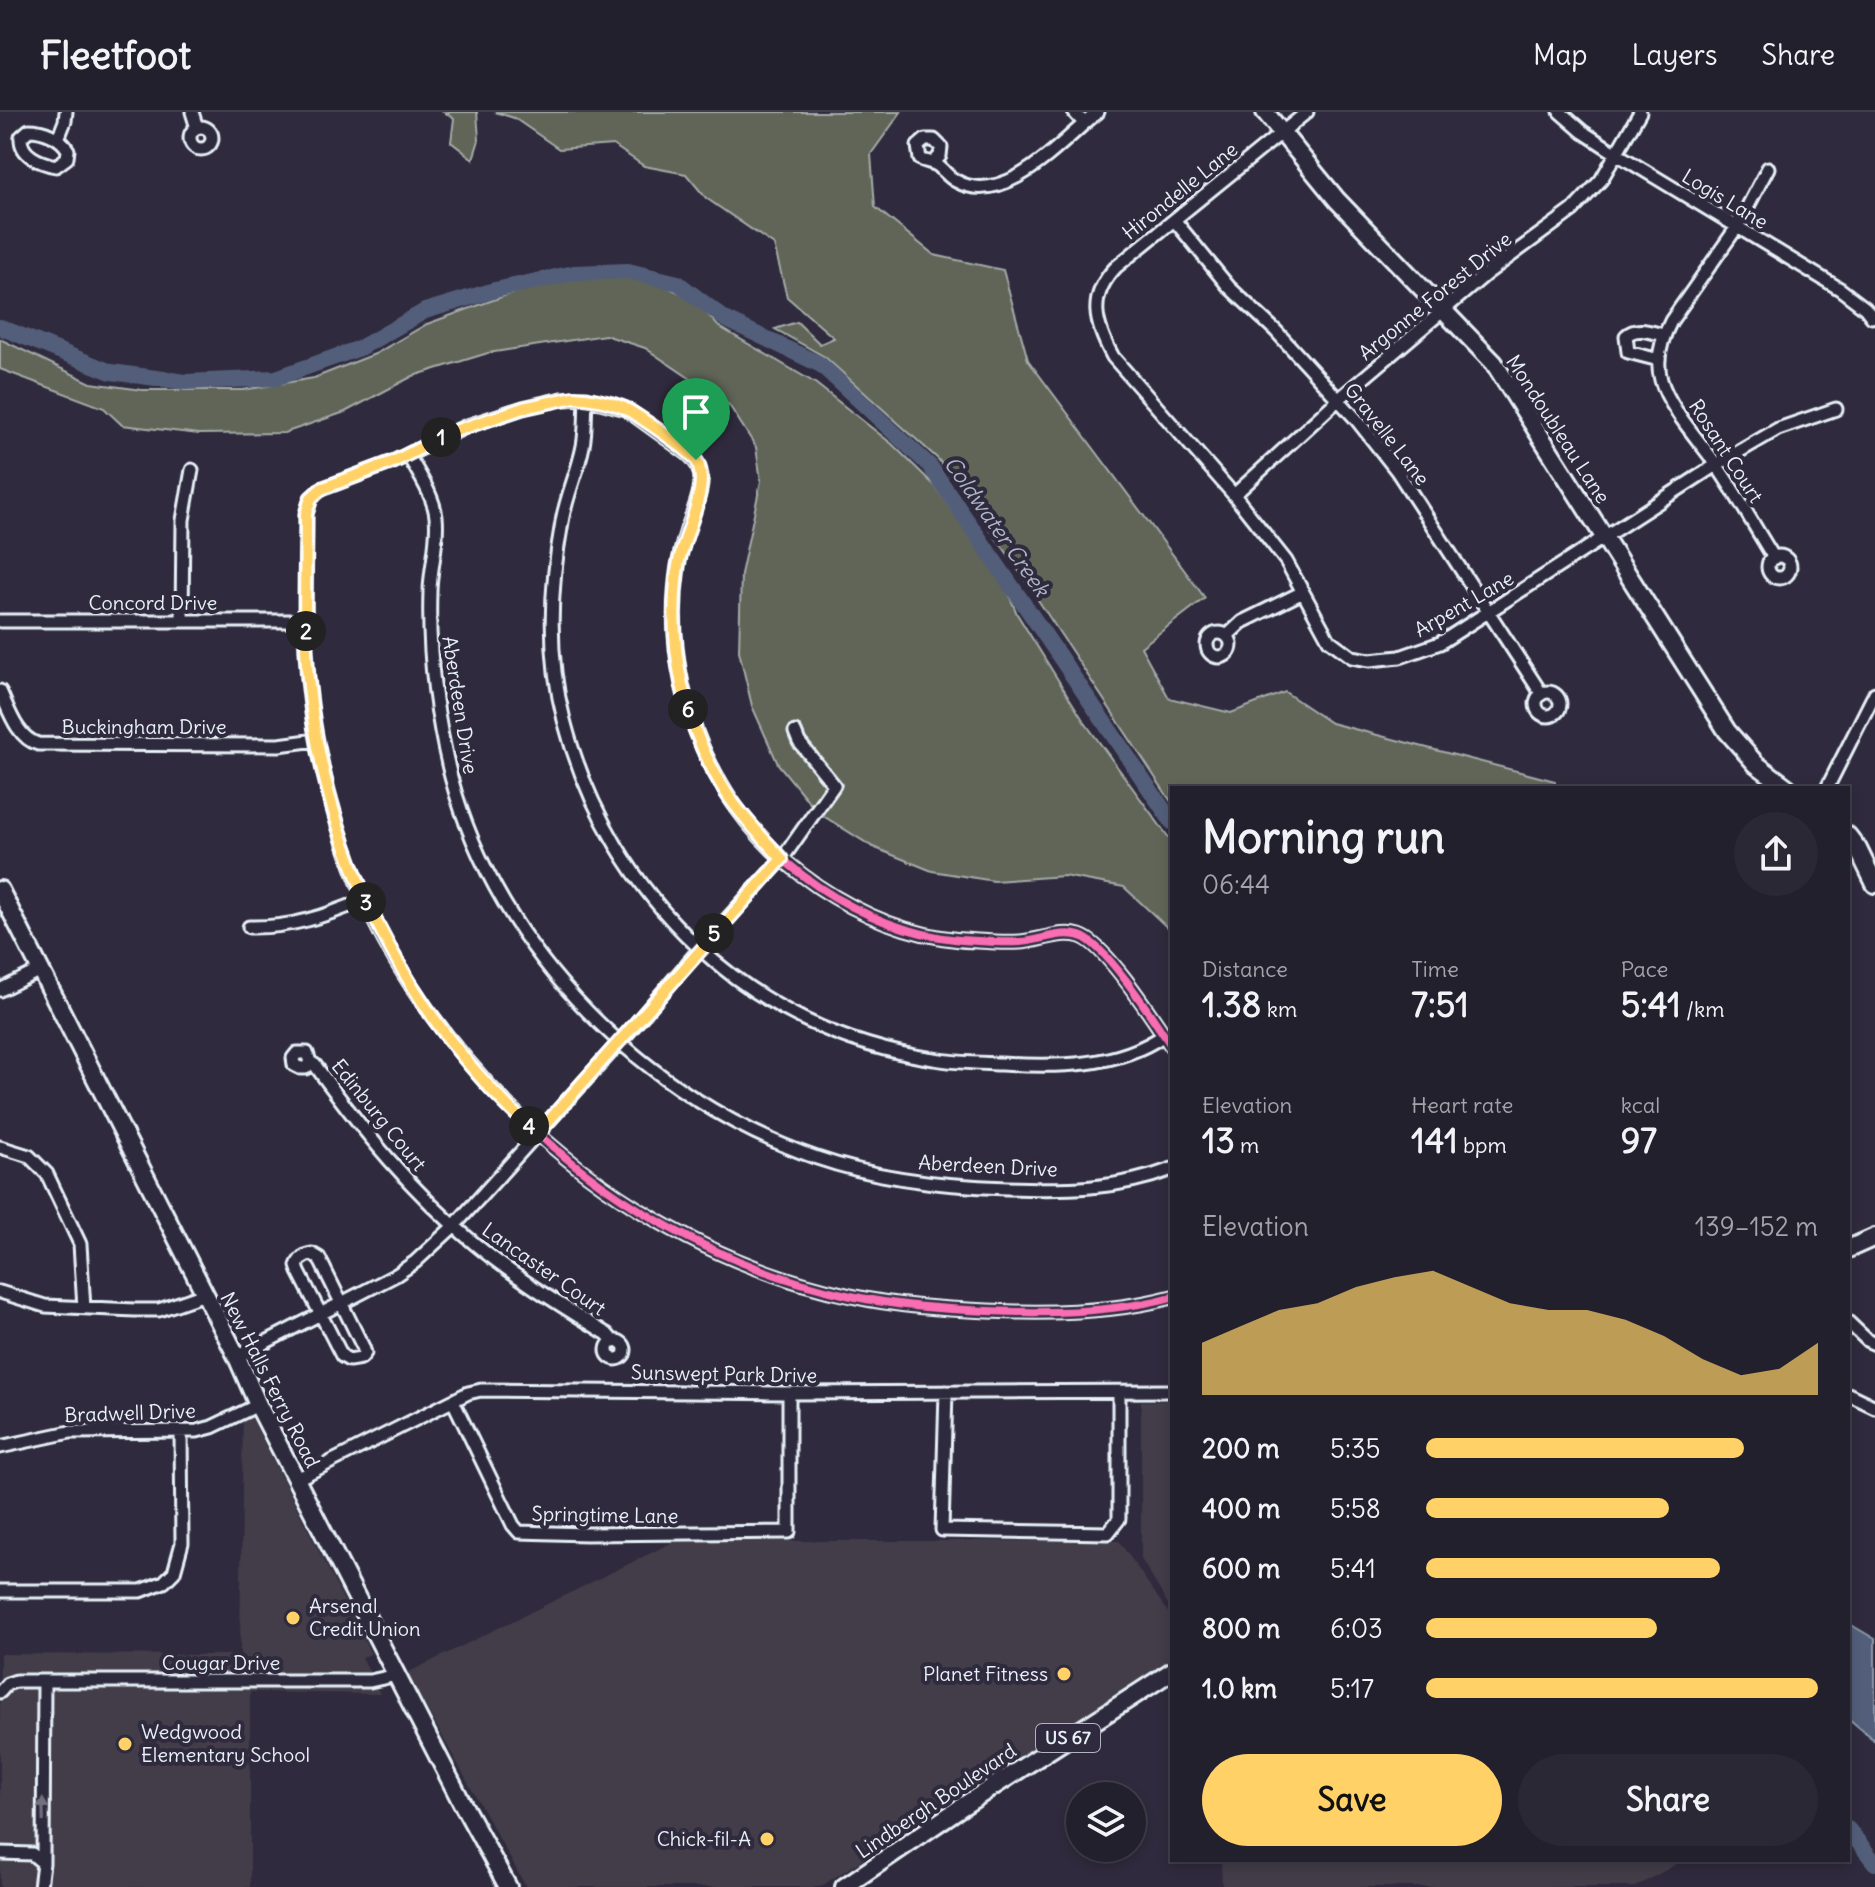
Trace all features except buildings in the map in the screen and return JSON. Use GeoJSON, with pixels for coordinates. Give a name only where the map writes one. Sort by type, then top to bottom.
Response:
{"type":"FeatureCollection","features":[{"type":"Feature","properties":{"kind":"main road","name":"Mondoubleau Lane"},"geometry":{"type":"LineString","coordinates":[[1265,112],[1337,200],[1494,363],[1740,748],[1785,786]]}},
{"type":"Feature","properties":{"kind":"main road"},"geometry":{"type":"LineString","coordinates":[[1850,839],[1875,884]]}},
{"type":"Feature","properties":{"kind":"main road","name":"New Halls Ferry Road"},"geometry":{"type":"LineString","coordinates":[[0,890],[237,1357],[258,1405],[508,1887]]}},
{"type":"Feature","properties":{"kind":"main road"},"geometry":{"type":"LineString","coordinates":[[1850,1248],[1875,1237]]}},
{"type":"Feature","properties":{"kind":"main road","name":"Lindbergh Boulevard"},"geometry":{"type":"LineString","coordinates":[[844,1887],[1170,1672]]}},
{"type":"Feature","properties":{"kind":"street"},"geometry":{"type":"LineString","coordinates":[[58,139],[66,112]]}},
{"type":"Feature","properties":{"kind":"street"},"geometry":{"type":"LineString","coordinates":[[192,112],[197,128]]}},
{"type":"Feature","properties":{"kind":"street"},"geometry":{"type":"LineString","coordinates":[[1074,112],[1084,123]]}},
{"type":"Feature","properties":{"kind":"street"},"geometry":{"type":"LineString","coordinates":[[934,162],[956,182],[991,187],[1009,182],[1041,162],[1098,112]]}},
{"type":"Feature","properties":{"kind":"street","name":"Hirondelle Lane"},"geometry":{"type":"LineString","coordinates":[[1096,312],[1097,299],[1107,275],[1307,112]]}},
{"type":"Feature","properties":{"kind":"street","name":"Logis Lane"},"geometry":{"type":"LineString","coordinates":[[1560,112],[1583,132],[1617,154],[1840,289],[1872,317]]}},
{"type":"Feature","properties":{"kind":"street","name":"Argonne Forest Drive"},"geometry":{"type":"LineString","coordinates":[[1234,495],[1339,399],[1486,274],[1573,210],[1601,180],[1640,112]]}},
{"type":"Feature","properties":{"kind":"street","name":"Rosant Court"},"geometry":{"type":"LineString","coordinates":[[1768,168],[1737,227],[1663,335],[1659,360],[1661,381],[1671,399],[1774,558]]}},
{"type":"Feature","properties":{"kind":"street","name":"Gravelle Lane"},"geometry":{"type":"LineString","coordinates":[[1175,221],[1229,287],[1276,331],[1339,399],[1397,471],[1541,693]]}},
{"type":"Feature","properties":{"kind":"street","name":"Arpent Lane"},"geometry":{"type":"LineString","coordinates":[[1096,312],[1113,357],[1234,495],[1286,561],[1329,640],[1352,657],[1370,660],[1400,657],[1440,643],[1716,465],[1799,419],[1836,409]]}},
{"type":"Feature","properties":{"kind":"street"},"geometry":{"type":"LineString","coordinates":[[1659,360],[1628,352],[1626,336],[1639,330],[1663,335]]}},
{"type":"Feature","properties":{"kind":"street"},"geometry":{"type":"LineString","coordinates":[[586,398],[584,446],[566,503],[552,601],[554,665],[563,717],[584,783],[616,850],[668,918],[699,950],[753,991],[821,1027],[877,1047],[932,1059],[1022,1065],[1077,1064],[1132,1053],[1164,1035]]}},
{"type":"Feature","properties":{"kind":"street"},"geometry":{"type":"LineString","coordinates":[[1170,1044],[1117,970],[1090,941],[1067,934],[1020,942],[973,941],[906,928],[864,912],[809,880],[782,859],[751,826],[723,787],[697,735],[681,682],[676,634],[676,585],[678,564],[701,490],[700,469],[696,460],[626,409],[586,398],[532,406],[467,426],[408,455],[331,485],[311,498],[306,514],[308,680],[316,740],[336,819],[364,900],[408,979],[446,1035],[488,1085],[537,1134],[590,1177],[676,1231],[763,1269],[851,1296],[944,1309],[1010,1312],[1117,1308],[1170,1297]]}},
{"type":"Feature","properties":{"kind":"street","name":"Aberdeen Drive"},"geometry":{"type":"LineString","coordinates":[[408,455],[436,517],[430,592],[430,658],[447,756],[465,815],[499,892],[526,937],[562,983],[620,1042],[675,1087],[738,1124],[817,1158],[873,1173],[960,1187],[1091,1188],[1115,1186],[1170,1170]]}},
{"type":"Feature","properties":{"kind":"street"},"geometry":{"type":"LineString","coordinates":[[182,621],[183,520],[192,470]]}},
{"type":"Feature","properties":{"kind":"street"},"geometry":{"type":"LineString","coordinates":[[1227,636],[1242,622],[1303,592]]}},
{"type":"Feature","properties":{"kind":"street","name":"Concord Drive"},"geometry":{"type":"LineString","coordinates":[[0,621],[306,621]]}},
{"type":"Feature","properties":{"kind":"street","name":"Buckingham Drive"},"geometry":{"type":"LineString","coordinates":[[0,691],[22,734],[28,741],[38,744],[279,745],[316,740]]}},
{"type":"Feature","properties":{"kind":"street"},"geometry":{"type":"LineString","coordinates":[[1828,786],[1875,693]]}},
{"type":"Feature","properties":{"kind":"street"},"geometry":{"type":"LineString","coordinates":[[237,1357],[396,1275],[415,1262],[454,1226],[620,1042],[782,859],[834,785],[799,742],[795,732]]}},
{"type":"Feature","properties":{"kind":"street"},"geometry":{"type":"LineString","coordinates":[[249,927],[308,922],[364,900]]}},
{"type":"Feature","properties":{"kind":"street"},"geometry":{"type":"LineString","coordinates":[[0,990],[42,969]]}},
{"type":"Feature","properties":{"kind":"street","name":"Edinburg Court"},"geometry":{"type":"LineString","coordinates":[[310,1062],[387,1159],[454,1226]]}},
{"type":"Feature","properties":{"kind":"street"},"geometry":{"type":"LineString","coordinates":[[0,1147],[29,1156],[47,1174],[80,1244],[84,1308]]}},
{"type":"Feature","properties":{"kind":"street","name":"Lancaster Court"},"geometry":{"type":"LineString","coordinates":[[454,1226],[500,1264],[607,1334],[614,1342]]}},
{"type":"Feature","properties":{"kind":"street"},"geometry":{"type":"LineString","coordinates":[[312,1254],[319,1258],[342,1302],[365,1353],[361,1358],[349,1360],[342,1356],[297,1266],[304,1255],[312,1254]]}},
{"type":"Feature","properties":{"kind":"street"},"geometry":{"type":"LineString","coordinates":[[0,1292],[45,1306],[159,1310],[205,1294]]}},
{"type":"Feature","properties":{"kind":"street"},"geometry":{"type":"LineString","coordinates":[[1850,1324],[1875,1344]]}},
{"type":"Feature","properties":{"kind":"street","name":"Sunswept Park Drive"},"geometry":{"type":"LineString","coordinates":[[297,1479],[468,1393],[495,1389],[789,1393],[1170,1391]]}},
{"type":"Feature","properties":{"kind":"street"},"geometry":{"type":"LineString","coordinates":[[946,1392],[942,1530],[1108,1533],[1119,1519],[1119,1393]]}},
{"type":"Feature","properties":{"kind":"street","name":"Springtime Lane"},"geometry":{"type":"LineString","coordinates":[[453,1401],[519,1532],[789,1532],[789,1393]]}},
{"type":"Feature","properties":{"kind":"street"},"geometry":{"type":"LineString","coordinates":[[1850,1395],[1875,1407]]}},
{"type":"Feature","properties":{"kind":"street","name":"Bradwell Drive"},"geometry":{"type":"LineString","coordinates":[[0,1447],[70,1432],[181,1432],[212,1427],[258,1405]]}},
{"type":"Feature","properties":{"kind":"street"},"geometry":{"type":"LineString","coordinates":[[0,1591],[141,1591],[164,1582],[174,1572],[182,1543],[181,1432]]}},
{"type":"Feature","properties":{"kind":"street","name":"Cougar Drive"},"geometry":{"type":"LineString","coordinates":[[0,1692],[7,1684],[16,1681],[370,1681],[397,1675]]}},
{"type":"Feature","properties":{"kind":"street"},"geometry":{"type":"LineString","coordinates":[[40,1887],[43,1863],[44,1681]]}},
{"type":"Feature","properties":{"kind":"street"},"geometry":{"type":"LineString","coordinates":[[0,1853],[32,1854],[43,1863]]}},
{"type":"Feature","properties":{"kind":"shaded area","name":"Wedgwood Elementary School"},"geometry":{"type":"Polygon","coordinates":[[[243,1401],[371,1654],[362,1657],[380,1694],[250,1692],[250,1887],[0,1887],[0,1654],[240,1655],[243,1401]]]}},
{"type":"Feature","properties":{"kind":"shaded area"},"geometry":{"type":"Polygon","coordinates":[[[1141,1401],[1170,1401],[1170,1608],[1141,1559],[1141,1401]]]}},
{"type":"Feature","properties":{"kind":"shaded area"},"geometry":{"type":"Polygon","coordinates":[[[675,1541],[1119,1541],[1170,1615],[1170,1659],[820,1887],[526,1887],[407,1673],[675,1541]]]}},
{"type":"Feature","properties":{"kind":"shaded area"},"geometry":{"type":"Polygon","coordinates":[[[1221,1862],[1673,1862],[1675,1865],[1635,1887],[1222,1887],[1221,1862]]]}},
{"type":"Feature","properties":{"kind":"green space"},"geometry":{"type":"Polygon","coordinates":[[[444,112],[477,112],[479,140],[473,159],[451,142],[454,119],[444,112]]]}},
{"type":"Feature","properties":{"kind":"green space"},"geometry":{"type":"Polygon","coordinates":[[[495,112],[901,112],[871,154],[875,207],[934,255],[1003,270],[1028,360],[1205,598],[1141,647],[1169,698],[1231,713],[1285,692],[1331,723],[1555,781],[1554,786],[1170,786],[1170,800],[1007,553],[938,459],[825,357],[775,329],[797,322],[820,344],[834,338],[787,297],[774,245],[706,198],[686,174],[644,166],[613,145],[559,149],[514,118],[495,112]]]}},
{"type":"Feature","properties":{"kind":"green space"},"geometry":{"type":"Polygon","coordinates":[[[611,273],[642,278],[683,295],[718,326],[815,383],[892,444],[935,486],[1006,587],[1017,614],[1083,720],[1170,839],[1170,930],[1124,887],[1064,876],[994,881],[932,871],[873,847],[817,812],[778,764],[752,706],[739,651],[741,574],[761,481],[756,447],[729,405],[645,348],[605,335],[488,353],[413,376],[345,412],[284,433],[199,434],[122,425],[104,408],[0,369],[0,339],[91,383],[142,390],[243,390],[314,378],[375,354],[427,324],[560,279],[611,273]]]}},
{"type":"Feature","properties":{"kind":"water"},"geometry":{"type":"Polygon","coordinates":[[[1850,1624],[1875,1639],[1875,1741],[1850,1720],[1850,1624]]]}},
{"type":"Feature","properties":{"kind":"waterway","name":"Coldwater Creek"},"geometry":{"type":"LineString","coordinates":[[0,327],[111,372],[186,382],[276,378],[360,348],[425,311],[495,290],[574,273],[628,271],[678,283],[725,319],[821,365],[930,466],[1170,819]]}},
{"type":"Feature","properties":{"kind":"waterway","name":"Coldwater Creek"},"geometry":{"type":"LineString","coordinates":[[1850,1832],[1875,1863]]}},
{"type":"Feature","properties":{"kind":"cycle path"},"geometry":{"type":"LineString","coordinates":[[1170,1044],[1116,968],[1091,942],[1080,936],[1065,934],[1028,941],[999,942],[941,937],[904,929],[834,897],[802,875],[747,822],[726,792],[699,739],[689,712],[677,654],[675,595],[678,566],[700,493],[699,468],[687,453],[626,409],[586,398],[562,399],[523,408],[467,426],[393,462],[321,489],[311,498],[306,514],[308,683],[324,777],[352,868],[384,940],[423,1003],[466,1059],[546,1141],[639,1210],[689,1238],[741,1262],[851,1296],[919,1306],[1034,1312],[1104,1309],[1170,1297]]}},
{"type":"Feature","properties":{"kind":"place","name":"Arsenal Credit Union"},"geometry":{"type":"Point","coordinates":[293,1618]}},
{"type":"Feature","properties":{"kind":"place","name":"Planet Fitness"},"geometry":{"type":"Point","coordinates":[1064,1674]}},
{"type":"Feature","properties":{"kind":"place","name":"Wedgwood Elementary School"},"geometry":{"type":"Point","coordinates":[125,1744]}},
{"type":"Feature","properties":{"kind":"place","name":"Chick-fil-A"},"geometry":{"type":"Point","coordinates":[767,1839]}},
{"type":"Feature","properties":{"kind":"route"},"geometry":{"type":"LineString","coordinates":[[574,397],[603,401],[626,409],[696,460],[702,479],[701,490],[678,564],[676,585],[677,658],[681,682],[693,725],[727,795],[782,859],[537,1134],[488,1085],[446,1035],[415,990],[364,900],[336,819],[316,740],[306,651],[307,507],[321,489],[393,462],[467,426],[523,408],[574,397]]}}]}
